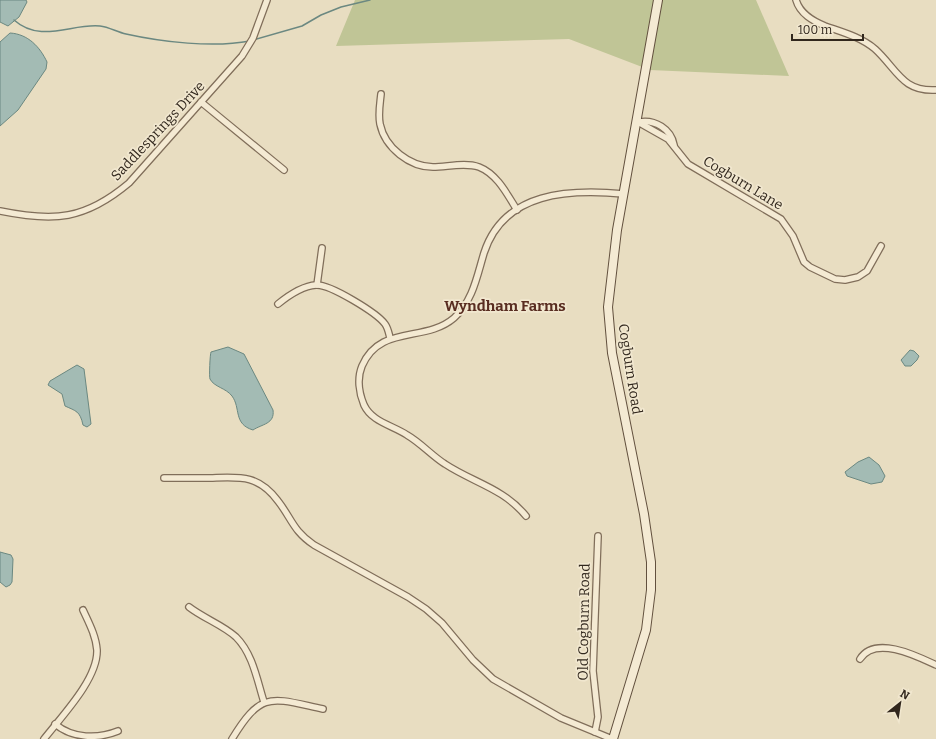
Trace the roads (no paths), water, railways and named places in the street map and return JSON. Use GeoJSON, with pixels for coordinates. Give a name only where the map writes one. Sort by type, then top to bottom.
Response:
{"type":"FeatureCollection","features":[{"type":"Feature","properties":{"kind":"street","name":"Saddlesprings Drive"},"geometry":{"type":"LineString","coordinates":[[0,211],[30,217],[50,218],[77,213],[99,204],[115,195],[129,183],[249,47],[267,0]]}},
{"type":"Feature","properties":{"kind":"street","name":"Cogburn Road"},"geometry":{"type":"LineString","coordinates":[[613,739],[646,630],[650,590],[649,543],[608,327],[610,287],[624,194],[658,0]]}},
{"type":"Feature","properties":{"kind":"street"},"geometry":{"type":"LineString","coordinates":[[796,0],[806,16],[821,24],[859,38],[875,49],[910,86],[923,90],[936,90]]}},
{"type":"Feature","properties":{"kind":"street"},"geometry":{"type":"LineString","coordinates":[[381,94],[379,116],[380,126],[387,141],[396,152],[409,161],[428,167],[464,165],[478,167],[484,170],[500,184],[517,210]]}},
{"type":"Feature","properties":{"kind":"street"},"geometry":{"type":"LineString","coordinates":[[201,102],[284,170]]}},
{"type":"Feature","properties":{"kind":"street","name":"Cogburn Lane"},"geometry":{"type":"LineString","coordinates":[[637,122],[652,122],[665,129],[672,136],[675,147],[688,164],[782,219],[793,236],[804,262],[810,267],[835,279],[845,280],[858,277],[867,271],[881,246]]}},
{"type":"Feature","properties":{"kind":"street"},"geometry":{"type":"LineString","coordinates":[[526,516],[515,503],[505,496],[447,465],[408,435],[371,416],[361,397],[359,383],[361,369],[372,350],[390,338],[436,329],[449,322],[460,313],[471,295],[492,234],[500,223],[517,210],[539,199],[566,192],[595,191],[624,194]]}},
{"type":"Feature","properties":{"kind":"street"},"geometry":{"type":"LineString","coordinates":[[317,285],[322,248]]}},
{"type":"Feature","properties":{"kind":"street"},"geometry":{"type":"LineString","coordinates":[[278,304],[300,289],[317,285],[339,292],[375,315],[385,324],[390,338]]}},
{"type":"Feature","properties":{"kind":"street"},"geometry":{"type":"LineString","coordinates":[[164,478],[233,476],[260,484],[276,498],[293,526],[302,537],[408,597],[426,609],[442,623],[473,660],[494,679],[561,718],[613,739]]}},
{"type":"Feature","properties":{"kind":"street","name":"Old Cogburn Road"},"geometry":{"type":"LineString","coordinates":[[595,732],[598,717],[593,671],[598,536]]}},
{"type":"Feature","properties":{"kind":"street"},"geometry":{"type":"LineString","coordinates":[[189,607],[235,636],[243,646],[252,663],[264,702]]}},
{"type":"Feature","properties":{"kind":"street"},"geometry":{"type":"LineString","coordinates":[[44,739],[86,686],[94,666],[97,651],[94,635],[83,610]]}},
{"type":"Feature","properties":{"kind":"street"},"geometry":{"type":"LineString","coordinates":[[860,659],[864,653],[870,650],[895,649],[915,655],[936,665]]}},
{"type":"Feature","properties":{"kind":"street"},"geometry":{"type":"LineString","coordinates":[[232,739],[250,712],[264,702],[282,700],[323,709]]}},
{"type":"Feature","properties":{"kind":"street"},"geometry":{"type":"LineString","coordinates":[[55,724],[66,732],[87,737],[101,736],[118,731]]}},
{"type":"Feature","properties":{"kind":"water"},"geometry":{"type":"Polygon","coordinates":[[[0,0],[26,0],[27,2],[19,17],[8,26],[0,22],[0,0]]]}},
{"type":"Feature","properties":{"kind":"water"},"geometry":{"type":"Polygon","coordinates":[[[10,33],[22,36],[33,42],[41,51],[47,62],[46,69],[18,110],[0,126],[0,42],[10,33]]]}},
{"type":"Feature","properties":{"kind":"water"},"geometry":{"type":"Polygon","coordinates":[[[228,347],[244,354],[273,410],[273,415],[270,421],[253,430],[243,424],[240,420],[235,401],[232,396],[227,391],[214,384],[210,379],[211,352],[228,347]]]}},
{"type":"Feature","properties":{"kind":"water"},"geometry":{"type":"Polygon","coordinates":[[[910,350],[914,351],[919,356],[911,366],[905,366],[901,360],[910,350]]]}},
{"type":"Feature","properties":{"kind":"water"},"geometry":{"type":"Polygon","coordinates":[[[77,365],[84,369],[91,424],[87,427],[83,425],[77,412],[65,406],[62,394],[48,385],[50,381],[77,365]]]}},
{"type":"Feature","properties":{"kind":"water"},"geometry":{"type":"Polygon","coordinates":[[[869,457],[879,465],[885,476],[882,482],[871,484],[847,476],[845,472],[858,462],[869,457]]]}},
{"type":"Feature","properties":{"kind":"water"},"geometry":{"type":"Polygon","coordinates":[[[0,552],[11,555],[13,559],[12,582],[6,587],[0,582],[0,552]]]}},
{"type":"Feature","properties":{"kind":"waterway"},"geometry":{"type":"LineString","coordinates":[[253,40],[302,26],[321,15],[341,7],[370,0]]}},
{"type":"Feature","properties":{"kind":"waterway"},"geometry":{"type":"LineString","coordinates":[[14,20],[24,27],[35,31],[46,32],[79,27],[100,26],[126,34],[171,42],[220,44],[250,41]]}},
{"type":"Feature","properties":{"kind":"district","name":"Wyndham Farms"},"geometry":{"type":"Point","coordinates":[505,306]}}]}
